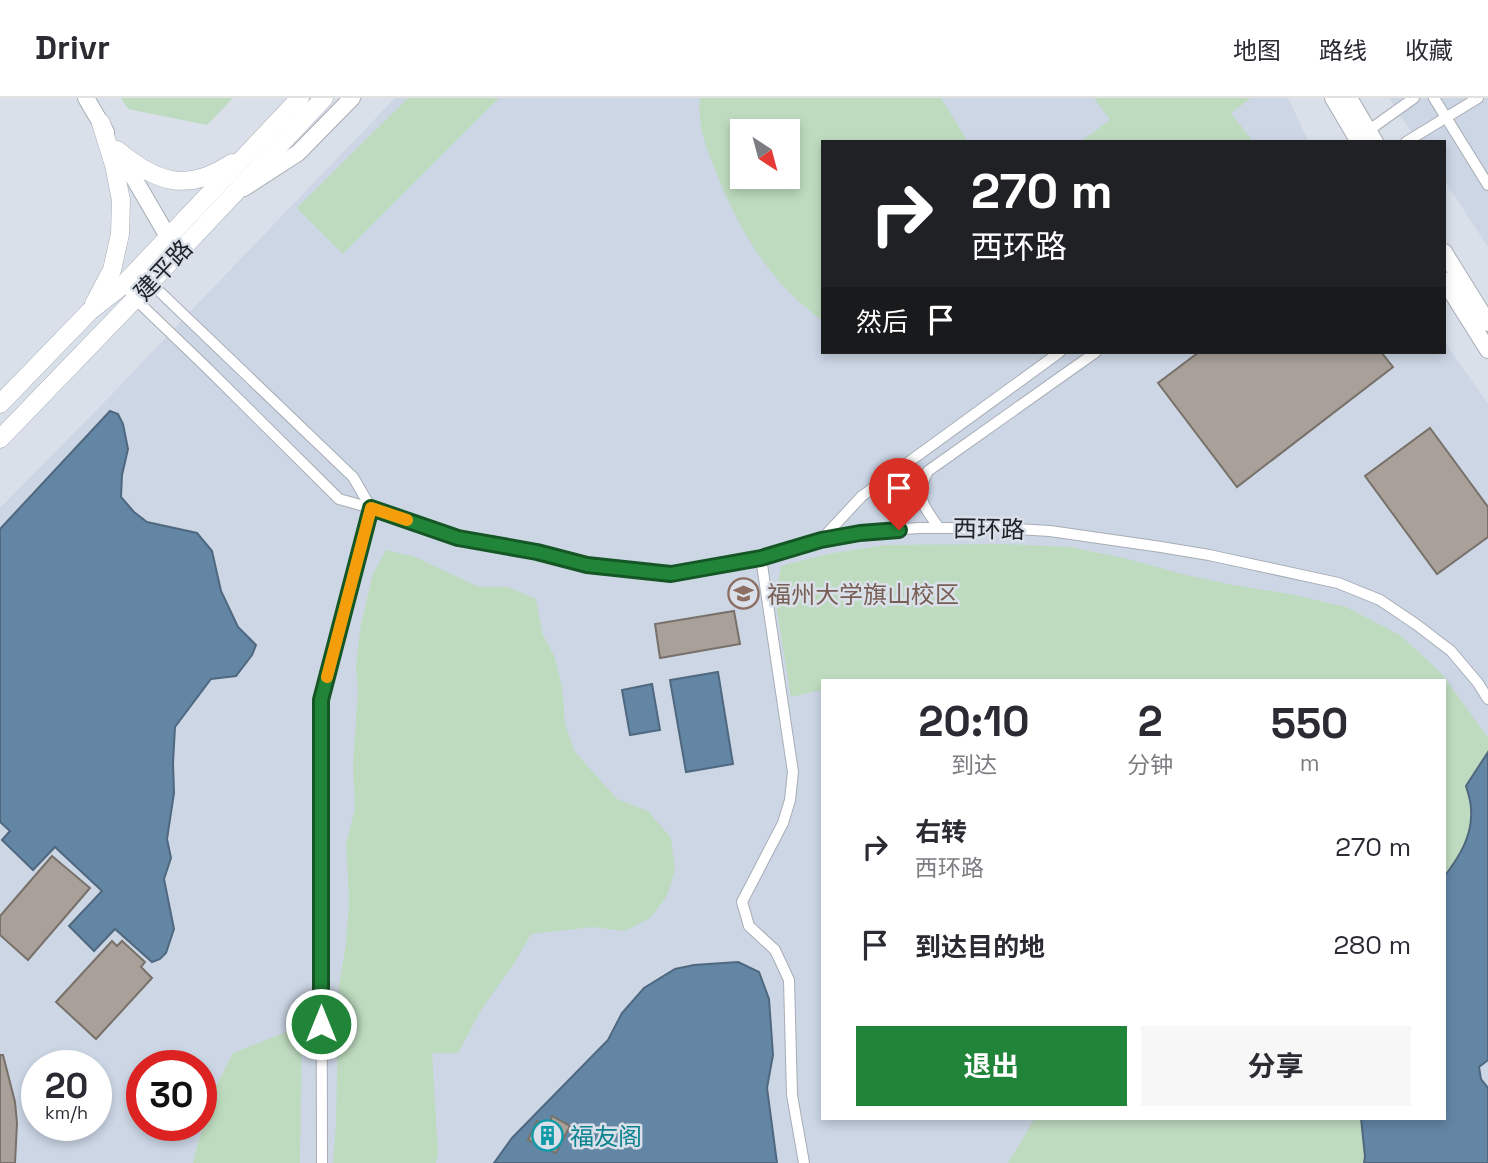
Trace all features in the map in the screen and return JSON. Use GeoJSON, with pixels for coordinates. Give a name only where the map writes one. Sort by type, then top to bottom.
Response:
{"type":"FeatureCollection","features":[{"type":"Feature","properties":{"kind":"main road","name":"建平路"},"geometry":{"type":"LineString","coordinates":[[0,404],[90,311],[122,286],[299,98]]}},
{"type":"Feature","properties":{"kind":"main road","name":"建平路"},"geometry":{"type":"LineString","coordinates":[[0,439],[324,98]]}},
{"type":"Feature","properties":{"kind":"main road"},"geometry":{"type":"LineString","coordinates":[[90,311],[112,270],[120,234],[121,200],[101,123]]}},
{"type":"Feature","properties":{"kind":"main road"},"geometry":{"type":"LineString","coordinates":[[117,150],[137,167],[157,177],[177,182],[198,179],[221,170],[250,151]]}},
{"type":"Feature","properties":{"kind":"street"},"geometry":{"type":"LineString","coordinates":[[86,98],[178,254]]}},
{"type":"Feature","properties":{"kind":"street"},"geometry":{"type":"LineString","coordinates":[[231,198],[298,153],[352,98]]}},
{"type":"Feature","properties":{"kind":"street"},"geometry":{"type":"LineString","coordinates":[[1333,98],[1362,139]]}},
{"type":"Feature","properties":{"kind":"street"},"geometry":{"type":"LineString","coordinates":[[1349,98],[1362,139]]}},
{"type":"Feature","properties":{"kind":"street"},"geometry":{"type":"LineString","coordinates":[[1362,139],[1414,98]]}},
{"type":"Feature","properties":{"kind":"street"},"geometry":{"type":"LineString","coordinates":[[1434,98],[1488,185]]}},
{"type":"Feature","properties":{"kind":"street"},"geometry":{"type":"LineString","coordinates":[[1409,140],[1478,98]]}},
{"type":"Feature","properties":{"kind":"street"},"geometry":{"type":"LineString","coordinates":[[1446,255],[1488,323]]}},
{"type":"Feature","properties":{"kind":"street"},"geometry":{"type":"LineString","coordinates":[[137,270],[353,477],[371,508],[321,700],[322,1163]]}},
{"type":"Feature","properties":{"kind":"street"},"geometry":{"type":"LineString","coordinates":[[1446,283],[1488,350]]}},
{"type":"Feature","properties":{"kind":"street","name":"西环路"},"geometry":{"type":"LineString","coordinates":[[122,286],[339,499],[458,538],[537,552],[587,565],[671,574],[761,558],[821,540],[860,533],[919,528],[1050,531],[1209,555],[1338,583],[1380,600],[1443,645],[1460,662],[1488,699]]}},
{"type":"Feature","properties":{"kind":"street"},"geometry":{"type":"LineString","coordinates":[[821,540],[862,496],[1057,354]]}},
{"type":"Feature","properties":{"kind":"street"},"geometry":{"type":"LineString","coordinates":[[939,528],[922,503],[921,484],[928,471],[1093,354]]}},
{"type":"Feature","properties":{"kind":"street"},"geometry":{"type":"LineString","coordinates":[[761,558],[793,772],[790,800],[783,823],[742,902],[749,926],[775,950],[789,979],[792,1095],[804,1163]]}},
{"type":"Feature","properties":{"kind":"shaded area","name":"福州大学旗山校区"},"geometry":{"type":"Polygon","coordinates":[[[395,98],[1288,98],[1308,140],[821,140],[821,354],[1446,354],[1446,344],[1488,404],[1488,1163],[0,1163],[0,508],[395,98]]]}},
{"type":"Feature","properties":{"kind":"shaded area"},"geometry":{"type":"Polygon","coordinates":[[[1389,98],[1488,98],[1488,247],[1446,183],[1446,140],[1417,140],[1389,98]]]}},
{"type":"Feature","properties":{"kind":"green space"},"geometry":{"type":"Polygon","coordinates":[[[121,98],[233,98],[207,125],[128,109],[121,98]]]}},
{"type":"Feature","properties":{"kind":"green space"},"geometry":{"type":"Polygon","coordinates":[[[408,98],[499,98],[343,254],[297,208],[408,98]]]}},
{"type":"Feature","properties":{"kind":"green space"},"geometry":{"type":"Polygon","coordinates":[[[700,98],[941,98],[966,140],[821,140],[821,319],[787,290],[758,254],[725,193],[703,136],[700,98]]]}},
{"type":"Feature","properties":{"kind":"green space"},"geometry":{"type":"Polygon","coordinates":[[[1094,98],[1251,98],[1231,113],[1251,140],[1083,140],[1110,120],[1094,98]]]}},
{"type":"Feature","properties":{"kind":"green space"},"geometry":{"type":"Polygon","coordinates":[[[1004,544],[1070,547],[1182,574],[1346,607],[1400,635],[1446,679],[821,679],[821,690],[791,697],[775,598],[781,566],[828,554],[885,545],[1004,544]]]}},
{"type":"Feature","properties":{"kind":"green space"},"geometry":{"type":"Polygon","coordinates":[[[386,550],[415,557],[479,587],[508,587],[536,599],[542,633],[555,658],[562,688],[565,724],[575,752],[617,799],[648,811],[671,838],[675,870],[667,896],[650,918],[625,931],[593,927],[531,934],[481,1010],[458,1053],[432,1053],[438,1153],[436,1163],[333,1163],[339,985],[346,944],[349,900],[346,843],[355,809],[353,766],[358,688],[356,665],[361,624],[373,574],[386,550]]]}},
{"type":"Feature","properties":{"kind":"green space"},"geometry":{"type":"Polygon","coordinates":[[[1446,680],[1488,738],[1488,752],[1466,786],[1470,824],[1465,844],[1446,874],[1446,680]]]}},
{"type":"Feature","properties":{"kind":"green space"},"geometry":{"type":"Polygon","coordinates":[[[302,1026],[300,1163],[193,1163],[199,1141],[217,1141],[217,1084],[233,1053],[302,1026]]]}},
{"type":"Feature","properties":{"kind":"green space"},"geometry":{"type":"Polygon","coordinates":[[[1034,1120],[1361,1120],[1365,1157],[1364,1163],[1008,1163],[1034,1120]]]}},
{"type":"Feature","properties":{"kind":"water"},"geometry":{"type":"Polygon","coordinates":[[[110,411],[118,414],[123,424],[128,449],[122,475],[121,497],[147,522],[197,533],[212,551],[221,591],[238,627],[256,645],[236,676],[211,679],[175,727],[174,793],[167,839],[171,858],[164,879],[174,929],[166,953],[152,962],[115,929],[94,951],[69,926],[102,891],[55,847],[33,870],[2,840],[10,831],[0,822],[0,529],[110,411]]]}},
{"type":"Feature","properties":{"kind":"water"},"geometry":{"type":"Polygon","coordinates":[[[718,672],[733,764],[686,772],[670,680],[718,672]]]}},
{"type":"Feature","properties":{"kind":"water"},"geometry":{"type":"Polygon","coordinates":[[[652,684],[660,730],[630,735],[622,690],[652,684]]]}},
{"type":"Feature","properties":{"kind":"water"},"geometry":{"type":"Polygon","coordinates":[[[1488,752],[1488,1060],[1479,1067],[1481,1079],[1488,1088],[1488,1163],[1364,1163],[1361,1120],[1446,1120],[1446,874],[1460,854],[1470,828],[1471,806],[1466,786],[1488,752]]]}},
{"type":"Feature","properties":{"kind":"water"},"geometry":{"type":"Polygon","coordinates":[[[738,962],[759,972],[769,999],[773,1055],[767,1088],[777,1163],[494,1163],[512,1138],[608,1040],[622,1013],[644,988],[675,969],[738,962]]]}},
{"type":"Feature","properties":{"kind":"building"},"geometry":{"type":"Polygon","coordinates":[[[1196,354],[1383,354],[1393,367],[1237,487],[1158,383],[1196,354]]]}},
{"type":"Feature","properties":{"kind":"building"},"geometry":{"type":"Polygon","coordinates":[[[1430,428],[1488,507],[1488,537],[1437,574],[1365,476],[1430,428]]]}},
{"type":"Feature","properties":{"kind":"building"},"geometry":{"type":"Polygon","coordinates":[[[734,611],[740,644],[660,658],[655,624],[734,611]]]}},
{"type":"Feature","properties":{"kind":"building"},"geometry":{"type":"Polygon","coordinates":[[[52,856],[90,888],[28,960],[0,935],[0,916],[52,856]]]}},
{"type":"Feature","properties":{"kind":"building"},"geometry":{"type":"Polygon","coordinates":[[[112,941],[117,946],[122,941],[145,962],[141,967],[152,978],[96,1039],[56,1002],[112,941]]]}},
{"type":"Feature","properties":{"kind":"building"},"geometry":{"type":"Polygon","coordinates":[[[0,1055],[3,1055],[15,1102],[15,1163],[0,1163],[0,1055]]]}},
{"type":"Feature","properties":{"kind":"building","name":"福友阁"},"geometry":{"type":"Polygon","coordinates":[[[552,1116],[570,1126],[556,1153],[528,1140],[537,1121],[548,1128],[552,1116]]]}},
{"type":"Feature","properties":{"kind":"slow traffic"},"geometry":{"type":"LineString","coordinates":[[327,677],[371,508],[407,520]]}},
{"type":"Feature","properties":{"kind":"place","name":"福州大学旗山校区"},"geometry":{"type":"Point","coordinates":[744,594]}},
{"type":"Feature","properties":{"kind":"place","name":"福友阁"},"geometry":{"type":"Point","coordinates":[547,1136]}},
{"type":"Feature","properties":{"kind":"route"},"geometry":{"type":"LineString","coordinates":[[321,1024],[321,700],[371,508],[458,538],[537,552],[587,565],[671,574],[761,558],[821,540],[899,530]]}}]}
